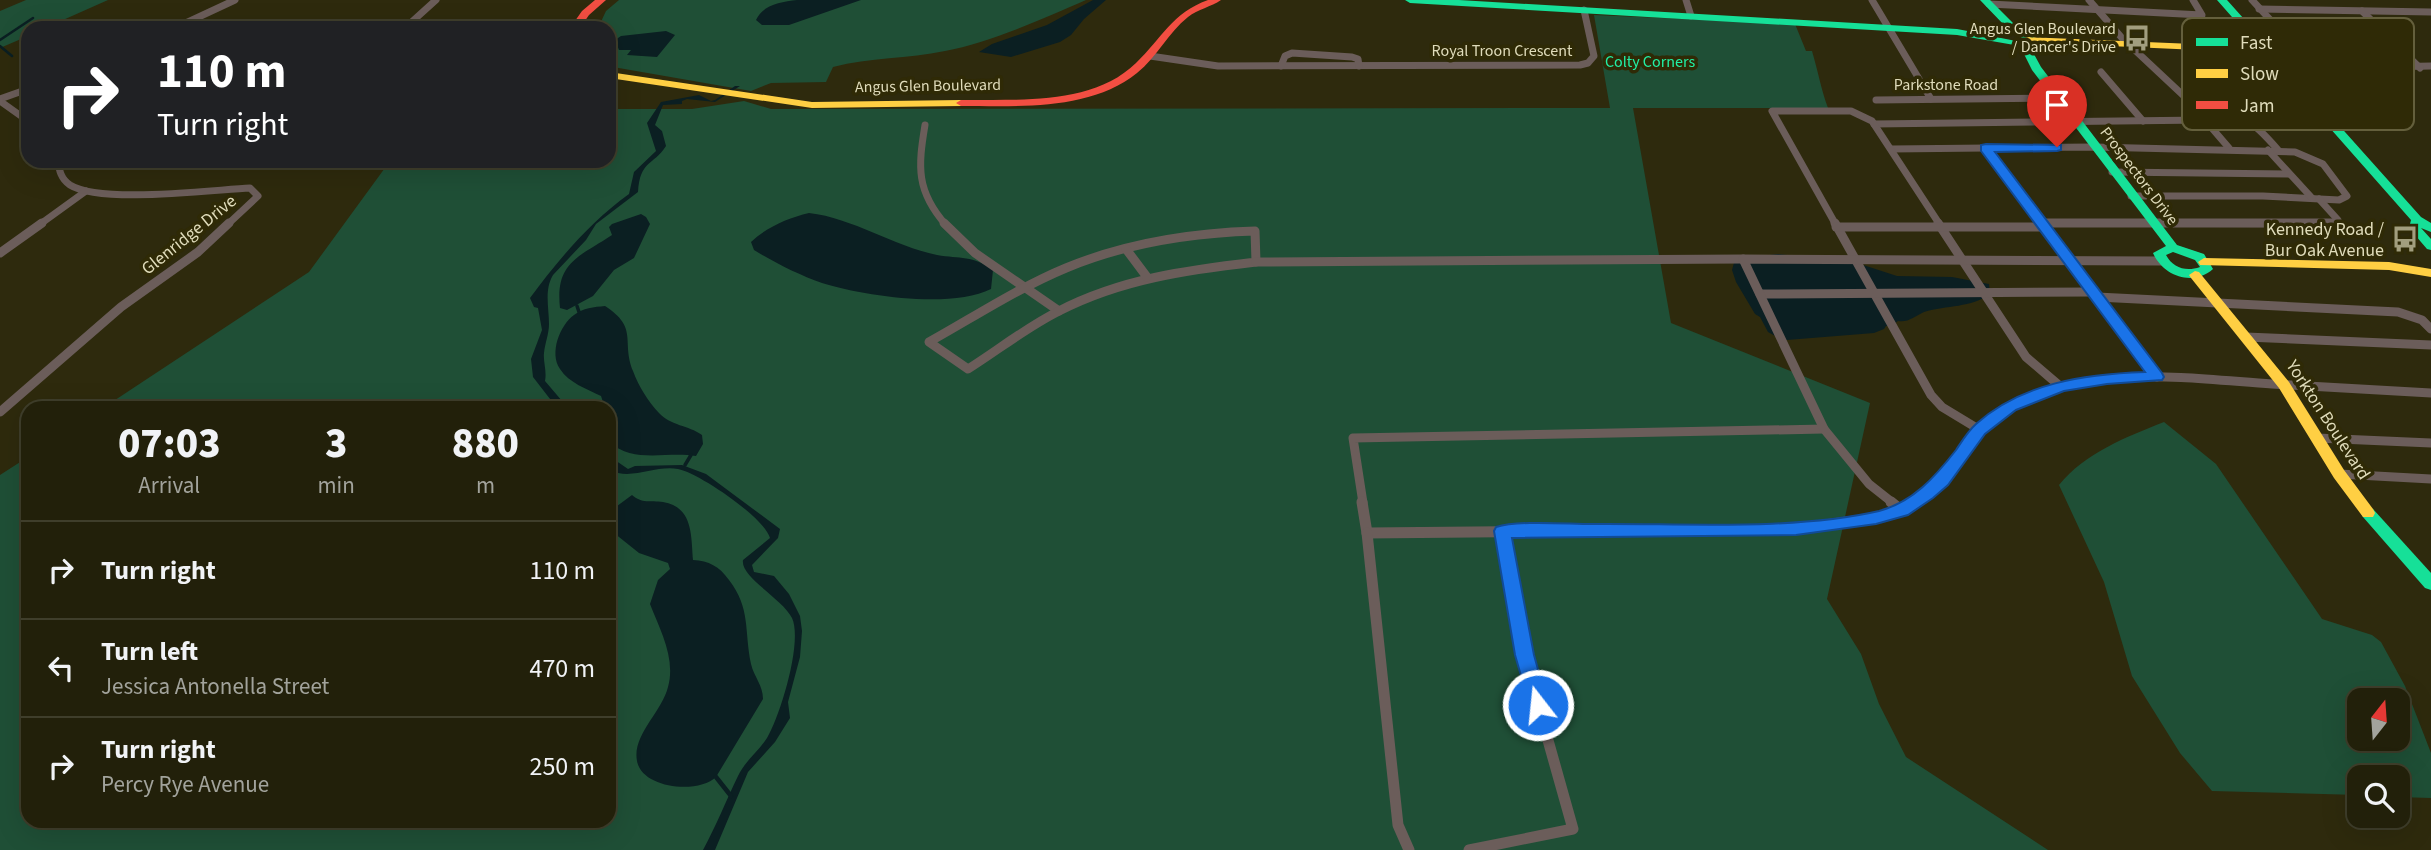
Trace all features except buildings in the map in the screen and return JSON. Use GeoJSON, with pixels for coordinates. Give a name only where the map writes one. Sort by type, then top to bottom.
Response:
{"type":"FeatureCollection","features":[{"type":"Feature","properties":{"kind":"street"},"geometry":{"type":"LineString","coordinates":[[190,21],[235,0]]}},
{"type":"Feature","properties":{"kind":"street"},"geometry":{"type":"LineString","coordinates":[[413,21],[436,0]]}},
{"type":"Feature","properties":{"kind":"street"},"geometry":{"type":"LineString","coordinates":[[580,21],[601,0]]}},
{"type":"Feature","properties":{"kind":"street","name":"Angus Glen Boulevard"},"geometry":{"type":"LineString","coordinates":[[616,76],[812,104],[1037,101],[1083,94],[1109,85],[1129,74],[1150,56],[1187,13],[1216,0]]}},
{"type":"Feature","properties":{"kind":"street"},"geometry":{"type":"LineString","coordinates":[[1410,0],[1957,32],[2008,30],[2182,46]]}},
{"type":"Feature","properties":{"kind":"street"},"geometry":{"type":"LineString","coordinates":[[1686,0],[1691,16]]}},
{"type":"Feature","properties":{"kind":"street"},"geometry":{"type":"LineString","coordinates":[[1872,0],[1931,99]]}},
{"type":"Feature","properties":{"kind":"street"},"geometry":{"type":"LineString","coordinates":[[2089,0],[2126,42],[2182,96]]}},
{"type":"Feature","properties":{"kind":"street"},"geometry":{"type":"LineString","coordinates":[[2008,30],[2045,8],[2202,15],[2193,0]]}},
{"type":"Feature","properties":{"kind":"street"},"geometry":{"type":"LineString","coordinates":[[2222,0],[2237,18]]}},
{"type":"Feature","properties":{"kind":"street"},"geometry":{"type":"LineString","coordinates":[[2252,0],[2267,18]]}},
{"type":"Feature","properties":{"kind":"street"},"geometry":{"type":"LineString","coordinates":[[2259,9],[2431,12]]}},
{"type":"Feature","properties":{"kind":"street","name":"Royal Troon Crescent"},"geometry":{"type":"LineString","coordinates":[[1150,56],[1208,66],[1580,65],[1588,63],[1594,56],[1584,10]]}},
{"type":"Feature","properties":{"kind":"street"},"geometry":{"type":"LineString","coordinates":[[2362,11],[2369,18]]}},
{"type":"Feature","properties":{"kind":"street","name":"Prospectors Drive"},"geometry":{"type":"LineString","coordinates":[[2008,30],[2112,172],[2173,248]]}},
{"type":"Feature","properties":{"kind":"street","name":"Royal Troon Crescent"},"geometry":{"type":"LineString","coordinates":[[1281,66],[1284,56],[1298,53],[1352,57],[1358,59],[1359,66]]}},
{"type":"Feature","properties":{"kind":"street"},"geometry":{"type":"LineString","coordinates":[[2414,62],[2420,68]]}},
{"type":"Feature","properties":{"kind":"street"},"geometry":{"type":"LineString","coordinates":[[2414,68],[2431,66]]}},
{"type":"Feature","properties":{"kind":"street"},"geometry":{"type":"LineString","coordinates":[[2102,72],[2143,121]]}},
{"type":"Feature","properties":{"kind":"street"},"geometry":{"type":"LineString","coordinates":[[0,100],[21,92]]}},
{"type":"Feature","properties":{"kind":"street","name":"Parkstone Road"},"geometry":{"type":"LineString","coordinates":[[1876,100],[2058,98]]}},
{"type":"Feature","properties":{"kind":"street"},"geometry":{"type":"LineString","coordinates":[[0,100],[21,116]]}},
{"type":"Feature","properties":{"kind":"street"},"geometry":{"type":"LineString","coordinates":[[1980,430],[1947,410],[1931,395],[1772,111],[1851,111],[1866,116],[1891,149],[2030,361],[2061,387]]}},
{"type":"Feature","properties":{"kind":"street"},"geometry":{"type":"LineString","coordinates":[[1874,124],[2182,120]]}},
{"type":"Feature","properties":{"kind":"street"},"geometry":{"type":"LineString","coordinates":[[925,125],[919,171],[929,203],[945,225],[970,248],[1059,311]]}},
{"type":"Feature","properties":{"kind":"street"},"geometry":{"type":"LineString","coordinates":[[2214,130],[2229,148]]}},
{"type":"Feature","properties":{"kind":"street"},"geometry":{"type":"LineString","coordinates":[[2260,130],[2279,151]]}},
{"type":"Feature","properties":{"kind":"street"},"geometry":{"type":"LineString","coordinates":[[2336,130],[2417,220],[2431,228]]}},
{"type":"Feature","properties":{"kind":"street"},"geometry":{"type":"LineString","coordinates":[[1891,149],[2094,147],[2279,151],[2304,154],[2320,161],[2346,192],[2345,199],[2131,196]]}},
{"type":"Feature","properties":{"kind":"street"},"geometry":{"type":"LineString","coordinates":[[1986,148],[2157,377]]}},
{"type":"Feature","properties":{"kind":"street"},"geometry":{"type":"LineString","coordinates":[[1836,227],[2335,224],[2338,220],[2289,174],[2268,150]]}},
{"type":"Feature","properties":{"kind":"street"},"geometry":{"type":"LineString","coordinates":[[59,168],[63,179],[71,186],[86,191]]}},
{"type":"Feature","properties":{"kind":"street"},"geometry":{"type":"LineString","coordinates":[[2112,172],[2289,174]]}},
{"type":"Feature","properties":{"kind":"street","name":"Glenridge Drive"},"geometry":{"type":"LineString","coordinates":[[0,412],[121,307],[198,252],[258,196],[250,188],[86,191]]}},
{"type":"Feature","properties":{"kind":"street"},"geometry":{"type":"LineString","coordinates":[[0,253],[86,191]]}},
{"type":"Feature","properties":{"kind":"street"},"geometry":{"type":"LineString","coordinates":[[2417,220],[2415,228],[2431,246]]}},
{"type":"Feature","properties":{"kind":"street"},"geometry":{"type":"LineString","coordinates":[[1256,262],[1255,231],[1170,239],[1126,249],[1067,268],[929,342],[968,369],[1059,311],[1147,277],[1256,262],[1744,259],[2161,261],[2175,271],[2195,275],[2207,269],[2204,261]]}},
{"type":"Feature","properties":{"kind":"street"},"geometry":{"type":"LineString","coordinates":[[2161,261],[2161,250],[2173,248],[2194,254],[2204,261],[2389,266],[2431,273]]}},
{"type":"Feature","properties":{"kind":"street"},"geometry":{"type":"LineString","coordinates":[[1126,249],[1147,277]]}},
{"type":"Feature","properties":{"kind":"street"},"geometry":{"type":"LineString","coordinates":[[1744,259],[1824,429],[1869,484],[1902,511]]}},
{"type":"Feature","properties":{"kind":"street"},"geometry":{"type":"LineString","coordinates":[[2389,266],[2400,263],[2431,265]]}},
{"type":"Feature","properties":{"kind":"street","name":"Yorkton Boulevard"},"geometry":{"type":"LineString","coordinates":[[2195,275],[2284,385],[2339,474],[2371,518],[2431,584]]}},
{"type":"Feature","properties":{"kind":"street"},"geometry":{"type":"LineString","coordinates":[[1760,294],[2095,294],[2218,304],[2398,312],[2422,320],[2431,329]]}},
{"type":"Feature","properties":{"kind":"street"},"geometry":{"type":"LineString","coordinates":[[2246,337],[2431,345]]}},
{"type":"Feature","properties":{"kind":"street"},"geometry":{"type":"LineString","coordinates":[[1367,533],[1796,529],[1876,518],[1902,511],[1942,480],[1980,430],[2011,406],[2061,387],[2107,379],[2157,377],[2431,393]]}},
{"type":"Feature","properties":{"kind":"street"},"geometry":{"type":"LineString","coordinates":[[1409,850],[1398,825],[1367,533],[1353,438],[1824,429]]}},
{"type":"Feature","properties":{"kind":"street"},"geometry":{"type":"LineString","coordinates":[[2317,438],[2431,443]]}},
{"type":"Feature","properties":{"kind":"street"},"geometry":{"type":"LineString","coordinates":[[2339,474],[2431,479]]}},
{"type":"Feature","properties":{"kind":"street"},"geometry":{"type":"LineString","coordinates":[[1469,850],[1573,829],[1524,655],[1502,531]]}},
{"type":"Feature","properties":{"kind":"green space"},"geometry":{"type":"Polygon","coordinates":[[[26,0],[108,0],[61,21],[21,21],[21,39],[0,48],[0,11],[26,0]]]}},
{"type":"Feature","properties":{"kind":"green space"},"geometry":{"type":"Polygon","coordinates":[[[619,0],[1086,0],[1017,29],[962,47],[931,54],[847,64],[833,67],[826,82],[771,83],[751,91],[616,68],[616,21],[601,21],[606,11],[619,0]]]}},
{"type":"Feature","properties":{"kind":"green space","name":"Colty Corners"},"geometry":{"type":"Polygon","coordinates":[[[1594,15],[1795,24],[1806,51],[1812,51],[1828,108],[1633,108],[1671,323],[1870,403],[1827,599],[1861,654],[1879,704],[1906,757],[2048,850],[0,850],[0,475],[21,462],[21,828],[616,828],[616,401],[114,401],[309,272],[385,168],[616,168],[616,109],[692,109],[744,101],[771,109],[1610,108],[1594,15]]]}},
{"type":"Feature","properties":{"kind":"green space"},"geometry":{"type":"Polygon","coordinates":[[[2164,422],[2216,464],[2322,619],[2372,635],[2381,642],[2406,688],[2347,688],[2347,751],[2410,751],[2410,699],[2431,753],[2431,798],[2410,797],[2410,765],[2347,765],[2347,795],[2212,791],[2180,753],[2132,676],[2104,582],[2059,485],[2081,464],[2121,440],[2164,422]]]}},
{"type":"Feature","properties":{"kind":"water"},"geometry":{"type":"Polygon","coordinates":[[[797,0],[861,0],[789,25],[762,25],[756,20],[768,7],[797,0]]]}},
{"type":"Feature","properties":{"kind":"water"},"geometry":{"type":"Polygon","coordinates":[[[1093,0],[1106,0],[1084,19],[1071,35],[1060,42],[1011,57],[979,52],[992,44],[1047,25],[1093,0]]]}},
{"type":"Feature","properties":{"kind":"water"},"geometry":{"type":"Polygon","coordinates":[[[666,31],[675,35],[657,57],[627,55],[631,50],[619,50],[616,42],[621,36],[666,31]]]}},
{"type":"Feature","properties":{"kind":"water"},"geometry":{"type":"Polygon","coordinates":[[[735,86],[740,86],[715,102],[687,99],[682,101],[682,104],[663,105],[655,125],[662,131],[666,146],[644,169],[638,192],[596,224],[586,240],[553,275],[548,293],[549,328],[544,356],[545,381],[562,401],[552,401],[533,377],[531,359],[542,330],[538,308],[534,307],[530,298],[576,242],[629,194],[634,172],[656,151],[647,123],[661,102],[699,95],[711,101],[735,86]]]}},
{"type":"Feature","properties":{"kind":"water"},"geometry":{"type":"Polygon","coordinates":[[[809,213],[841,220],[921,251],[979,262],[993,270],[991,289],[954,298],[883,296],[813,280],[754,250],[751,242],[764,232],[786,220],[809,213]]]}},
{"type":"Feature","properties":{"kind":"water"},"geometry":{"type":"Polygon","coordinates":[[[641,214],[650,224],[634,258],[614,270],[593,296],[567,310],[560,308],[561,280],[572,262],[612,235],[609,227],[612,224],[641,214]]]}},
{"type":"Feature","properties":{"kind":"water"},"geometry":{"type":"Polygon","coordinates":[[[1778,254],[1857,263],[1897,276],[1952,277],[1989,284],[1990,294],[1967,304],[1924,312],[1874,333],[1787,340],[1768,332],[1736,282],[1732,270],[1735,259],[1778,254]]]}},
{"type":"Feature","properties":{"kind":"water"},"geometry":{"type":"Polygon","coordinates":[[[605,306],[622,321],[626,328],[633,371],[651,404],[669,421],[702,435],[703,444],[696,456],[640,455],[619,449],[616,447],[616,401],[603,401],[601,396],[573,382],[560,369],[556,348],[564,325],[574,315],[593,307],[605,306]]]}},
{"type":"Feature","properties":{"kind":"water"},"geometry":{"type":"Polygon","coordinates":[[[616,461],[628,469],[635,466],[682,465],[706,474],[780,529],[778,538],[752,565],[754,572],[774,576],[789,594],[800,616],[800,657],[788,702],[790,718],[775,742],[748,772],[715,850],[703,850],[741,771],[767,738],[784,697],[795,644],[795,629],[787,611],[744,567],[743,560],[770,538],[765,529],[744,508],[715,487],[678,469],[618,473],[616,461]]]}},
{"type":"Feature","properties":{"kind":"water"},"geometry":{"type":"Polygon","coordinates":[[[632,495],[643,501],[673,505],[680,510],[688,524],[693,560],[709,563],[725,575],[744,610],[751,664],[763,699],[716,777],[697,786],[660,783],[649,778],[637,761],[639,742],[665,696],[670,676],[666,644],[650,604],[658,580],[670,569],[668,563],[639,553],[616,535],[616,507],[632,495]]]}},
{"type":"Feature","properties":{"kind":"waterway"},"geometry":{"type":"LineString","coordinates":[[28,21],[33,18]]}},
{"type":"Feature","properties":{"kind":"waterway"},"geometry":{"type":"LineString","coordinates":[[0,40],[21,26]]}},
{"type":"Feature","properties":{"kind":"waterway"},"geometry":{"type":"LineString","coordinates":[[0,46],[12,56]]}},
{"type":"Feature","properties":{"kind":"waterway"},"geometry":{"type":"LineString","coordinates":[[577,306],[579,312]]}},
{"type":"Feature","properties":{"kind":"waterway"},"geometry":{"type":"LineString","coordinates":[[685,465],[691,455]]}},
{"type":"Feature","properties":{"kind":"waterway"},"geometry":{"type":"LineString","coordinates":[[716,777],[731,796]]}},
{"type":"Feature","properties":{"kind":"traffic: fast"},"geometry":{"type":"LineString","coordinates":[[1410,0],[1957,32],[2017,44],[2027,40]]}},
{"type":"Feature","properties":{"kind":"traffic: fast"},"geometry":{"type":"LineString","coordinates":[[1985,0],[2012,28]]}},
{"type":"Feature","properties":{"kind":"traffic: fast"},"geometry":{"type":"LineString","coordinates":[[2222,0],[2238,18]]}},
{"type":"Feature","properties":{"kind":"traffic: fast"},"geometry":{"type":"LineString","coordinates":[[1981,31],[2014,28],[2030,39]]}},
{"type":"Feature","properties":{"kind":"traffic: fast"},"geometry":{"type":"LineString","coordinates":[[2024,44],[2036,68],[2173,248]]}},
{"type":"Feature","properties":{"kind":"traffic: fast"},"geometry":{"type":"LineString","coordinates":[[2337,130],[2417,220],[2431,228]]}},
{"type":"Feature","properties":{"kind":"traffic: fast"},"geometry":{"type":"LineString","coordinates":[[2417,220],[2415,228],[2431,246]]}},
{"type":"Feature","properties":{"kind":"traffic: fast"},"geometry":{"type":"LineString","coordinates":[[2173,248],[2200,257],[2207,269],[2193,274],[2172,269],[2166,265],[2159,253],[2173,248]]}},
{"type":"Feature","properties":{"kind":"traffic: fast"},"geometry":{"type":"LineString","coordinates":[[2368,513],[2431,584]]}},
{"type":"Feature","properties":{"kind":"traffic: slow"},"geometry":{"type":"LineString","coordinates":[[2027,40],[2182,47]]}},
{"type":"Feature","properties":{"kind":"traffic: slow"},"geometry":{"type":"LineString","coordinates":[[616,76],[812,105],[961,103]]}},
{"type":"Feature","properties":{"kind":"traffic: slow"},"geometry":{"type":"LineString","coordinates":[[2204,262],[2389,266],[2431,273]]}},
{"type":"Feature","properties":{"kind":"traffic: slow"},"geometry":{"type":"LineString","coordinates":[[2195,275],[2284,385],[2339,474],[2368,513]]}},
{"type":"Feature","properties":{"kind":"traffic: jam"},"geometry":{"type":"LineString","coordinates":[[580,21],[601,0]]}},
{"type":"Feature","properties":{"kind":"traffic: jam"},"geometry":{"type":"LineString","coordinates":[[961,103],[1050,100],[1094,91],[1114,83],[1140,65],[1187,13],[1216,0]]}},
{"type":"Feature","properties":{"kind":"place","name":"Angus Glen Boulevard / Dancer's Drive"},"geometry":{"type":"Point","coordinates":[2137,38]}},
{"type":"Feature","properties":{"kind":"place","name":"Kennedy Road / Bur Oak Avenue"},"geometry":{"type":"Point","coordinates":[2405,239]}},
{"type":"Feature","properties":{"kind":"route"},"geometry":{"type":"LineString","coordinates":[[1538,705],[1524,655],[1502,531],[1796,529],[1876,518],[1902,511],[1927,493],[1942,480],[1980,430],[2011,406],[2035,395],[2091,381],[2157,377],[1986,148],[2057,147]]}}]}
